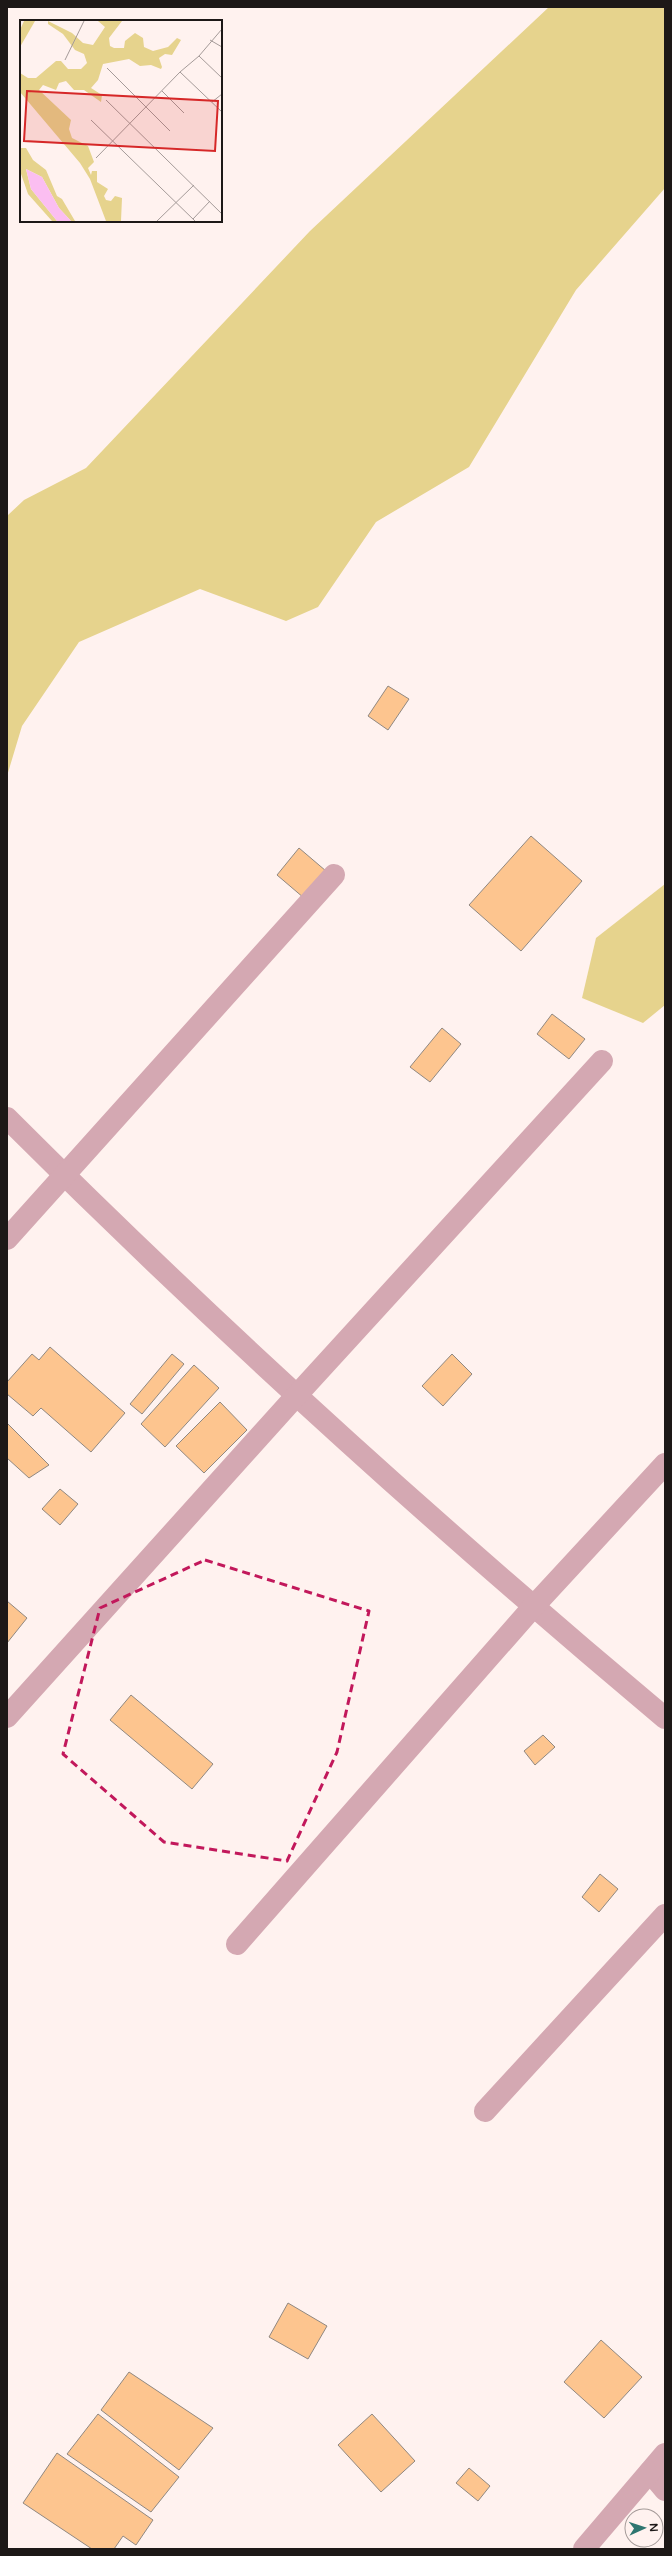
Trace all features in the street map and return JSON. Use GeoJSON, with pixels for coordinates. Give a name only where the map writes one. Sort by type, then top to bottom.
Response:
{"type":"FeatureCollection","features":[{"type":"Feature","properties":{"kind":"street"},"geometry":{"type":"LineString","coordinates":[[7,1239],[334,875]]}},
{"type":"Feature","properties":{"kind":"street"},"geometry":{"type":"LineString","coordinates":[[7,1717],[296,1396],[602,1061]]}},
{"type":"Feature","properties":{"kind":"street"},"geometry":{"type":"LineString","coordinates":[[7,1118],[65,1176],[296,1396],[533,1606],[665,1718]]}},
{"type":"Feature","properties":{"kind":"street"},"geometry":{"type":"LineString","coordinates":[[237,1944],[533,1606],[665,1464]]}},
{"type":"Feature","properties":{"kind":"street"},"geometry":{"type":"LineString","coordinates":[[485,2111],[665,1915]]}},
{"type":"Feature","properties":{"kind":"street"},"geometry":{"type":"LineString","coordinates":[[584,2549],[665,2454]]}},
{"type":"Feature","properties":{"kind":"street"},"geometry":{"type":"LineString","coordinates":[[650,2472],[665,2490]]}},
{"type":"Feature","properties":{"kind":"highlighted area"},"geometry":{"type":"Polygon","coordinates":[[[205,1560],[369,1611],[337,1752],[287,1861],[164,1842],[63,1754],[100,1608],[205,1560]]]}},
{"type":"Feature","properties":{"kind":"shaded area"},"geometry":{"type":"Polygon","coordinates":[[[549,7],[665,7],[665,188],[576,290],[469,467],[376,522],[318,607],[286,621],[200,589],[79,642],[22,726],[7,776],[7,516],[24,500],[86,468],[310,231],[549,7]]]}},
{"type":"Feature","properties":{"kind":"shaded area"},"geometry":{"type":"Polygon","coordinates":[[[665,884],[665,1005],[643,1023],[582,998],[596,938],[665,884]]]}},
{"type":"Feature","properties":{"kind":"building"},"geometry":{"type":"Polygon","coordinates":[[[388,686],[409,699],[388,730],[368,716],[388,686]]]}},
{"type":"Feature","properties":{"kind":"building"},"geometry":{"type":"Polygon","coordinates":[[[531,836],[582,881],[521,951],[469,905],[531,836]]]}},
{"type":"Feature","properties":{"kind":"building"},"geometry":{"type":"Polygon","coordinates":[[[299,848],[326,871],[304,898],[277,875],[299,848]]]}},
{"type":"Feature","properties":{"kind":"building"},"geometry":{"type":"Polygon","coordinates":[[[552,1014],[585,1039],[569,1059],[537,1034],[552,1014]]]}},
{"type":"Feature","properties":{"kind":"building"},"geometry":{"type":"Polygon","coordinates":[[[442,1028],[461,1044],[430,1082],[410,1067],[442,1028]]]}},
{"type":"Feature","properties":{"kind":"building"},"geometry":{"type":"Polygon","coordinates":[[[50,1347],[125,1413],[91,1452],[41,1408],[33,1416],[7,1394],[7,1382],[32,1354],[39,1360],[50,1347]]]}},
{"type":"Feature","properties":{"kind":"building"},"geometry":{"type":"Polygon","coordinates":[[[172,1354],[184,1364],[142,1414],[130,1404],[172,1354]]]}},
{"type":"Feature","properties":{"kind":"building"},"geometry":{"type":"Polygon","coordinates":[[[452,1354],[472,1374],[443,1406],[422,1386],[452,1354]]]}},
{"type":"Feature","properties":{"kind":"building"},"geometry":{"type":"Polygon","coordinates":[[[194,1365],[219,1388],[165,1447],[141,1424],[194,1365]]]}},
{"type":"Feature","properties":{"kind":"building"},"geometry":{"type":"Polygon","coordinates":[[[220,1402],[247,1430],[204,1473],[176,1446],[220,1402]]]}},
{"type":"Feature","properties":{"kind":"building"},"geometry":{"type":"Polygon","coordinates":[[[7,1423],[49,1465],[29,1478],[7,1458],[7,1423]]]}},
{"type":"Feature","properties":{"kind":"building"},"geometry":{"type":"Polygon","coordinates":[[[60,1489],[78,1504],[60,1525],[42,1509],[60,1489]]]}},
{"type":"Feature","properties":{"kind":"building"},"geometry":{"type":"Polygon","coordinates":[[[7,1601],[27,1618],[7,1643],[7,1601]]]}},
{"type":"Feature","properties":{"kind":"building"},"geometry":{"type":"Polygon","coordinates":[[[131,1695],[213,1764],[192,1789],[110,1720],[131,1695]]]}},
{"type":"Feature","properties":{"kind":"building"},"geometry":{"type":"Polygon","coordinates":[[[543,1735],[555,1747],[535,1765],[524,1751],[543,1735]]]}},
{"type":"Feature","properties":{"kind":"building"},"geometry":{"type":"Polygon","coordinates":[[[600,1874],[618,1889],[599,1912],[582,1897],[600,1874]]]}},
{"type":"Feature","properties":{"kind":"building"},"geometry":{"type":"Polygon","coordinates":[[[288,2303],[327,2326],[308,2359],[269,2337],[288,2303]]]}},
{"type":"Feature","properties":{"kind":"building"},"geometry":{"type":"Polygon","coordinates":[[[601,2340],[642,2377],[604,2418],[564,2382],[601,2340]]]}},
{"type":"Feature","properties":{"kind":"building"},"geometry":{"type":"Polygon","coordinates":[[[129,2372],[213,2428],[179,2470],[101,2410],[129,2372]]]}},
{"type":"Feature","properties":{"kind":"building"},"geometry":{"type":"Polygon","coordinates":[[[98,2414],[179,2477],[151,2512],[67,2454],[98,2414]]]}},
{"type":"Feature","properties":{"kind":"building"},"geometry":{"type":"Polygon","coordinates":[[[372,2414],[415,2461],[381,2492],[338,2445],[372,2414]]]}},
{"type":"Feature","properties":{"kind":"building"},"geometry":{"type":"Polygon","coordinates":[[[57,2453],[153,2520],[136,2545],[123,2536],[114,2549],[92,2549],[23,2503],[57,2453]]]}},
{"type":"Feature","properties":{"kind":"building"},"geometry":{"type":"Polygon","coordinates":[[[469,2468],[490,2486],[478,2501],[456,2483],[469,2468]]]}}]}
